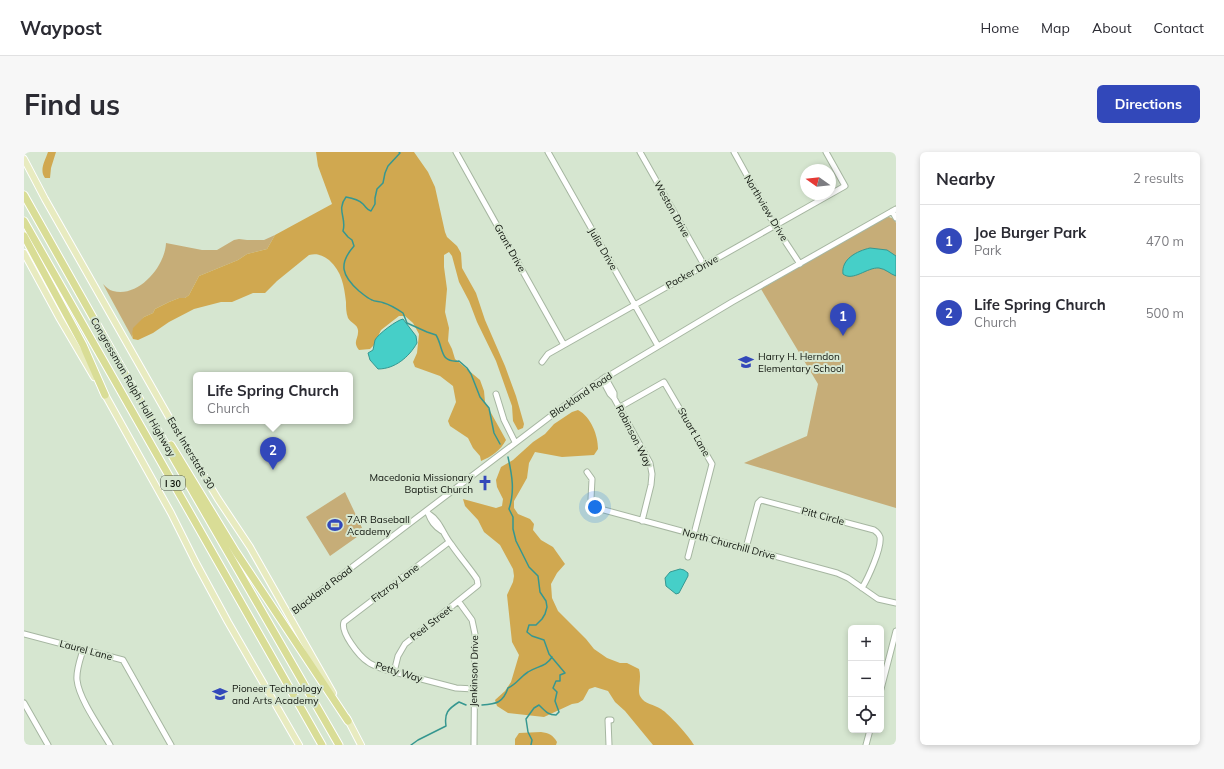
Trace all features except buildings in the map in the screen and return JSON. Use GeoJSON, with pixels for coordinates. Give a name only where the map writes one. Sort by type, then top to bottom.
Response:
{"type":"FeatureCollection","features":[{"type":"Feature","properties":{"kind":"highway","name":"Congressman Ralph Hall Highway"},"geometry":{"type":"LineString","coordinates":[[24,196],[117,360],[340,745]]}},
{"type":"Feature","properties":{"kind":"highway","name":"Congressman Ralph Hall Highway"},"geometry":{"type":"LineString","coordinates":[[24,221],[322,745]]}},
{"type":"Feature","properties":{"kind":"highway"},"geometry":{"type":"LineString","coordinates":[[24,236],[83,345],[105,395]]}},
{"type":"Feature","properties":{"kind":"highway"},"geometry":{"type":"LineString","coordinates":[[117,360],[166,435],[236,552],[348,720]]}},
{"type":"Feature","properties":{"kind":"main road","name":"East Interstate 30"},"geometry":{"type":"LineString","coordinates":[[24,159],[45,199],[189,451],[250,547],[361,745]]}},
{"type":"Feature","properties":{"kind":"main road"},"geometry":{"type":"LineString","coordinates":[[24,253],[171,513],[221,609],[299,745]]}},
{"type":"Feature","properties":{"kind":"street","name":"Grant Drive"},"geometry":{"type":"LineString","coordinates":[[456,152],[564,344]]}},
{"type":"Feature","properties":{"kind":"street","name":"Julia Drive"},"geometry":{"type":"LineString","coordinates":[[548,152],[658,346]]}},
{"type":"Feature","properties":{"kind":"street","name":"Weston Drive"},"geometry":{"type":"LineString","coordinates":[[640,152],[704,265]]}},
{"type":"Feature","properties":{"kind":"street","name":"Northview Drive"},"geometry":{"type":"LineString","coordinates":[[734,152],[775,226],[800,264]]}},
{"type":"Feature","properties":{"kind":"street","name":"Packer Drive"},"geometry":{"type":"LineString","coordinates":[[542,362],[548,354],[564,344],[845,186],[826,152]]}},
{"type":"Feature","properties":{"kind":"street","name":"Blackland Road"},"geometry":{"type":"LineString","coordinates":[[289,615],[428,512],[515,442],[567,403],[604,378],[894,210]]}},
{"type":"Feature","properties":{"kind":"street"},"geometry":{"type":"LineString","coordinates":[[894,210],[896,218]]}},
{"type":"Feature","properties":{"kind":"street","name":"Robinson Way"},"geometry":{"type":"LineString","coordinates":[[604,378],[610,394],[620,407],[650,462],[652,474],[651,485],[642,521]]}},
{"type":"Feature","properties":{"kind":"street","name":"Stuart Lane"},"geometry":{"type":"LineString","coordinates":[[620,407],[664,382],[712,464],[688,557]]}},
{"type":"Feature","properties":{"kind":"street"},"geometry":{"type":"LineString","coordinates":[[496,394],[504,420],[515,442]]}},
{"type":"Feature","properties":{"kind":"street","name":"North Churchill Drive"},"geometry":{"type":"LineString","coordinates":[[587,472],[592,479],[591,499],[593,507],[837,573],[844,576],[878,599],[896,604]]}},
{"type":"Feature","properties":{"kind":"street","name":"Pitt Circle"},"geometry":{"type":"LineString","coordinates":[[746,548],[758,502],[762,500],[874,530],[878,534],[880,540],[871,571],[862,588]]}},
{"type":"Feature","properties":{"kind":"street"},"geometry":{"type":"LineString","coordinates":[[428,512],[440,525],[449,542]]}},
{"type":"Feature","properties":{"kind":"street","name":"Peel Street"},"geometry":{"type":"LineString","coordinates":[[394,672],[398,656],[405,644],[476,588],[479,583],[449,542]]}},
{"type":"Feature","properties":{"kind":"street","name":"Fitzroy Lane"},"geometry":{"type":"LineString","coordinates":[[343,626],[344,622],[449,542]]}},
{"type":"Feature","properties":{"kind":"street","name":"Jenkinson Drive"},"geometry":{"type":"LineString","coordinates":[[459,602],[472,620],[475,634],[474,745]]}},
{"type":"Feature","properties":{"kind":"street","name":"Petty Way"},"geometry":{"type":"LineString","coordinates":[[343,626],[347,636],[364,659],[373,665],[456,688],[474,689]]}},
{"type":"Feature","properties":{"kind":"street"},"geometry":{"type":"LineString","coordinates":[[884,677],[896,631]]}},
{"type":"Feature","properties":{"kind":"street","name":"Laurel Lane"},"geometry":{"type":"LineString","coordinates":[[24,634],[123,660],[171,745]]}},
{"type":"Feature","properties":{"kind":"street"},"geometry":{"type":"LineString","coordinates":[[83,650],[77,670],[77,681],[81,694],[110,745]]}},
{"type":"Feature","properties":{"kind":"street"},"geometry":{"type":"LineString","coordinates":[[24,703],[48,745]]}},
{"type":"Feature","properties":{"kind":"street"},"geometry":{"type":"LineString","coordinates":[[609,745],[608,720],[611,720]]}},
{"type":"Feature","properties":{"kind":"street"},"geometry":{"type":"LineString","coordinates":[[866,745],[869,733]]}},
{"type":"Feature","properties":{"kind":"shaded area"},"geometry":{"type":"Polygon","coordinates":[[[48,152],[56,152],[51,168],[50,178],[45,178],[43,175],[43,169],[48,152]]]}},
{"type":"Feature","properties":{"kind":"shaded area"},"geometry":{"type":"Polygon","coordinates":[[[316,152],[414,152],[428,172],[435,187],[445,232],[447,237],[457,246],[461,253],[462,268],[476,293],[485,320],[516,396],[524,424],[523,428],[518,430],[513,421],[512,406],[496,361],[459,282],[452,256],[449,252],[444,255],[447,289],[445,312],[449,328],[448,341],[455,359],[480,380],[484,391],[485,402],[506,440],[499,450],[481,461],[480,456],[473,448],[468,438],[450,426],[448,421],[456,402],[453,386],[440,376],[415,367],[413,362],[417,353],[419,334],[413,323],[405,316],[399,316],[381,330],[374,345],[370,349],[359,350],[356,344],[358,330],[347,316],[344,290],[340,274],[329,260],[319,255],[309,255],[277,281],[265,293],[253,293],[232,302],[221,302],[194,309],[169,322],[153,333],[138,340],[133,339],[133,328],[144,317],[153,313],[155,309],[169,302],[179,298],[185,298],[189,295],[199,276],[238,260],[247,254],[267,249],[275,235],[332,204],[318,166],[316,152]]]}},
{"type":"Feature","properties":{"kind":"shaded area"},"geometry":{"type":"Polygon","coordinates":[[[889,217],[894,219],[896,223],[896,508],[744,463],[807,436],[818,384],[761,289],[884,218],[889,217]]]}},
{"type":"Feature","properties":{"kind":"shaded area"},"geometry":{"type":"Polygon","coordinates":[[[275,235],[267,249],[247,254],[238,260],[199,276],[189,295],[185,298],[179,298],[169,302],[155,309],[153,313],[144,317],[132,334],[133,339],[103,284],[112,291],[122,292],[132,290],[140,285],[148,279],[161,262],[166,243],[202,250],[217,250],[234,240],[264,240],[275,235]]]}},
{"type":"Feature","properties":{"kind":"shaded area"},"geometry":{"type":"Polygon","coordinates":[[[578,410],[587,417],[593,427],[597,438],[598,449],[594,455],[562,457],[535,452],[529,463],[527,478],[514,501],[514,508],[518,514],[530,519],[534,524],[533,530],[541,540],[553,547],[565,564],[557,573],[551,584],[552,598],[558,611],[594,649],[607,658],[620,663],[627,663],[639,669],[639,693],[642,699],[665,712],[674,720],[694,745],[653,745],[625,711],[615,702],[608,691],[595,687],[589,689],[583,700],[578,703],[572,704],[544,717],[508,713],[497,706],[495,700],[505,691],[511,682],[519,655],[512,642],[507,595],[513,582],[513,569],[500,545],[484,532],[478,520],[465,506],[463,499],[496,508],[502,506],[503,499],[497,487],[496,480],[501,467],[513,460],[533,442],[545,434],[554,424],[572,412],[578,410]]]}},
{"type":"Feature","properties":{"kind":"shaded area","name":"7AR Baseball Academy"},"geometry":{"type":"Polygon","coordinates":[[[345,492],[364,532],[330,556],[306,517],[345,492]]]}},
{"type":"Feature","properties":{"kind":"shaded area"},"geometry":{"type":"Polygon","coordinates":[[[541,732],[552,736],[557,742],[556,745],[515,745],[515,739],[519,733],[541,732]]]}},
{"type":"Feature","properties":{"kind":"water"},"geometry":{"type":"Polygon","coordinates":[[[870,248],[887,250],[896,256],[896,276],[884,269],[879,268],[874,268],[851,276],[843,274],[845,264],[851,256],[870,248]]]}},
{"type":"Feature","properties":{"kind":"water"},"geometry":{"type":"Polygon","coordinates":[[[403,319],[416,336],[417,343],[410,353],[401,361],[390,367],[378,369],[370,360],[368,353],[373,350],[375,340],[380,334],[403,319]]]}},
{"type":"Feature","properties":{"kind":"water"},"geometry":{"type":"Polygon","coordinates":[[[680,569],[688,573],[688,576],[679,593],[676,594],[666,586],[665,578],[670,572],[680,569]]]}},
{"type":"Feature","properties":{"kind":"waterway"},"geometry":{"type":"LineString","coordinates":[[399,152],[400,153],[388,166],[383,183],[377,189],[375,204],[371,211],[357,200],[346,197],[343,202],[343,231],[352,240],[354,246],[346,259],[344,270],[349,280],[359,291],[373,301],[382,302],[394,307],[403,313],[407,323],[436,335],[445,357],[448,360],[459,361],[467,368],[480,397],[489,408],[494,433],[500,444]]}},
{"type":"Feature","properties":{"kind":"waterway"},"geometry":{"type":"LineString","coordinates":[[508,457],[512,477],[512,496],[509,509],[513,517],[513,529],[516,541],[529,567],[538,576],[540,592],[546,601],[547,607],[542,619],[536,625],[529,625],[527,632],[532,636],[544,640],[549,654],[565,673],[560,675],[560,681],[556,681],[553,688],[557,692],[555,701],[559,712],[556,715],[551,714],[539,705],[534,708],[526,719],[528,732],[532,740],[531,745]]}},
{"type":"Feature","properties":{"kind":"waterway"},"geometry":{"type":"LineString","coordinates":[[482,705],[495,703],[501,700],[508,688],[514,685],[531,670],[547,663],[552,657]]}},
{"type":"Feature","properties":{"kind":"waterway"},"geometry":{"type":"LineString","coordinates":[[411,745],[446,726],[446,715],[450,709],[459,702],[466,705]]}},
{"type":"Feature","properties":{"kind":"place","name":"Joe Burger Park"},"geometry":{"type":"Point","coordinates":[843,336]}},
{"type":"Feature","properties":{"kind":"place","name":"Harry H. Herndon Elementary School"},"geometry":{"type":"Point","coordinates":[746,362]}},
{"type":"Feature","properties":{"kind":"place","name":"Life Spring Church"},"geometry":{"type":"Point","coordinates":[273,470]}},
{"type":"Feature","properties":{"kind":"place","name":"Macedonia Missionary Baptist Church"},"geometry":{"type":"Point","coordinates":[485,483]}},
{"type":"Feature","properties":{"kind":"place","name":"7AR Baseball Academy"},"geometry":{"type":"Point","coordinates":[335,525]}},
{"type":"Feature","properties":{"kind":"place","name":"Pioneer Technology and Arts Academy"},"geometry":{"type":"Point","coordinates":[220,694]}}]}
